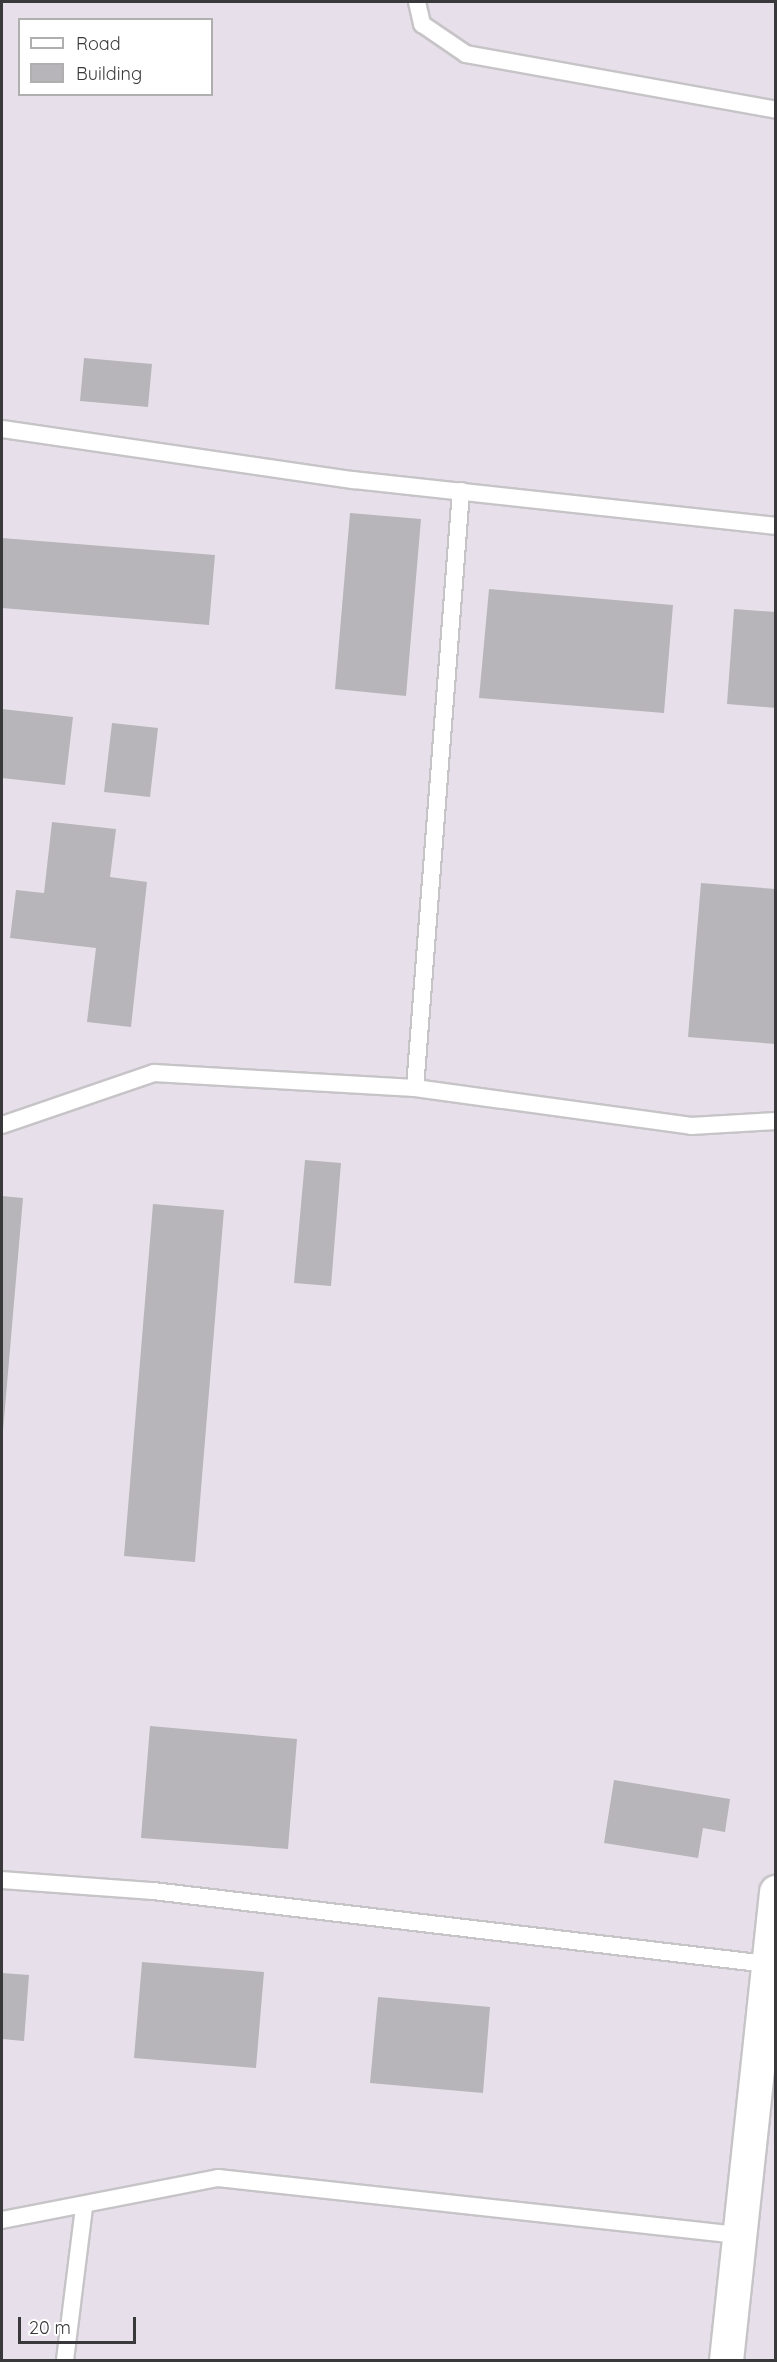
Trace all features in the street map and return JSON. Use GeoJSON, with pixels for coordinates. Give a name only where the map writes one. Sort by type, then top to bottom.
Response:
{"type":"FeatureCollection","features":[{"type":"Feature","properties":{"kind":"street"},"geometry":{"type":"LineString","coordinates":[[726,2361],[738,2235],[767,2046],[767,1964],[776,1892]]}},
{"type":"Feature","properties":{"kind":"lane"},"geometry":{"type":"LineString","coordinates":[[417,2],[422,24],[466,54],[776,110]]}},
{"type":"Feature","properties":{"kind":"lane"},"geometry":{"type":"LineString","coordinates":[[2,429],[461,492],[776,526]]}},
{"type":"Feature","properties":{"kind":"lane"},"geometry":{"type":"LineString","coordinates":[[415,1088],[461,492]]}},
{"type":"Feature","properties":{"kind":"lane"},"geometry":{"type":"LineString","coordinates":[[2,1125],[154,1073],[415,1088],[691,1126],[776,1121]]}},
{"type":"Feature","properties":{"kind":"lane"},"geometry":{"type":"LineString","coordinates":[[2,1880],[153,1891],[767,1964]]}},
{"type":"Feature","properties":{"kind":"lane"},"geometry":{"type":"LineString","coordinates":[[2,2220],[84,2207],[218,2178],[738,2235]]}},
{"type":"Feature","properties":{"kind":"lane"},"geometry":{"type":"LineString","coordinates":[[65,2361],[84,2207]]}},
{"type":"Feature","properties":{"kind":"shaded area"},"geometry":{"type":"Polygon","coordinates":[[[2,2],[775,2],[775,2360],[2,2360],[2,2]]]}},
{"type":"Feature","properties":{"kind":"building"},"geometry":{"type":"Polygon","coordinates":[[[84,358],[152,364],[148,407],[80,401],[84,358]]]}},
{"type":"Feature","properties":{"kind":"building"},"geometry":{"type":"Polygon","coordinates":[[[350,513],[421,519],[406,696],[335,689],[350,513]]]}},
{"type":"Feature","properties":{"kind":"building"},"geometry":{"type":"Polygon","coordinates":[[[2,538],[215,555],[209,625],[2,608],[2,538]]]}},
{"type":"Feature","properties":{"kind":"building"},"geometry":{"type":"Polygon","coordinates":[[[489,589],[673,605],[664,713],[479,698],[489,589]]]}},
{"type":"Feature","properties":{"kind":"building"},"geometry":{"type":"Polygon","coordinates":[[[734,609],[776,612],[776,708],[727,704],[734,609]]]}},
{"type":"Feature","properties":{"kind":"building"},"geometry":{"type":"Polygon","coordinates":[[[2,709],[73,717],[65,785],[2,778],[2,709]]]}},
{"type":"Feature","properties":{"kind":"building"},"geometry":{"type":"Polygon","coordinates":[[[112,723],[158,728],[150,797],[104,792],[112,723]]]}},
{"type":"Feature","properties":{"kind":"building"},"geometry":{"type":"Polygon","coordinates":[[[52,822],[116,829],[110,877],[147,882],[131,1027],[87,1022],[96,948],[10,938],[16,890],[44,893],[52,822]]]}},
{"type":"Feature","properties":{"kind":"building"},"geometry":{"type":"Polygon","coordinates":[[[701,883],[776,889],[776,1044],[688,1037],[701,883]]]}},
{"type":"Feature","properties":{"kind":"building"},"geometry":{"type":"Polygon","coordinates":[[[305,1160],[341,1163],[331,1286],[294,1283],[305,1160]]]}},
{"type":"Feature","properties":{"kind":"building"},"geometry":{"type":"Polygon","coordinates":[[[2,1196],[23,1198],[3,1431],[2,1431],[2,1196]]]}},
{"type":"Feature","properties":{"kind":"building"},"geometry":{"type":"Polygon","coordinates":[[[153,1204],[224,1210],[195,1562],[124,1556],[153,1204]]]}},
{"type":"Feature","properties":{"kind":"building"},"geometry":{"type":"Polygon","coordinates":[[[150,1726],[297,1739],[288,1849],[141,1838],[150,1726]]]}},
{"type":"Feature","properties":{"kind":"building"},"geometry":{"type":"Polygon","coordinates":[[[614,1780],[730,1799],[725,1832],[703,1828],[698,1858],[604,1843],[614,1780]]]}},
{"type":"Feature","properties":{"kind":"building"},"geometry":{"type":"Polygon","coordinates":[[[142,1962],[264,1972],[256,2068],[134,2058],[142,1962]]]}},
{"type":"Feature","properties":{"kind":"building"},"geometry":{"type":"Polygon","coordinates":[[[2,1973],[29,1975],[24,2041],[2,2039],[2,1973]]]}},
{"type":"Feature","properties":{"kind":"building"},"geometry":{"type":"Polygon","coordinates":[[[378,1997],[490,2007],[483,2093],[370,2083],[378,1997]]]}}]}
